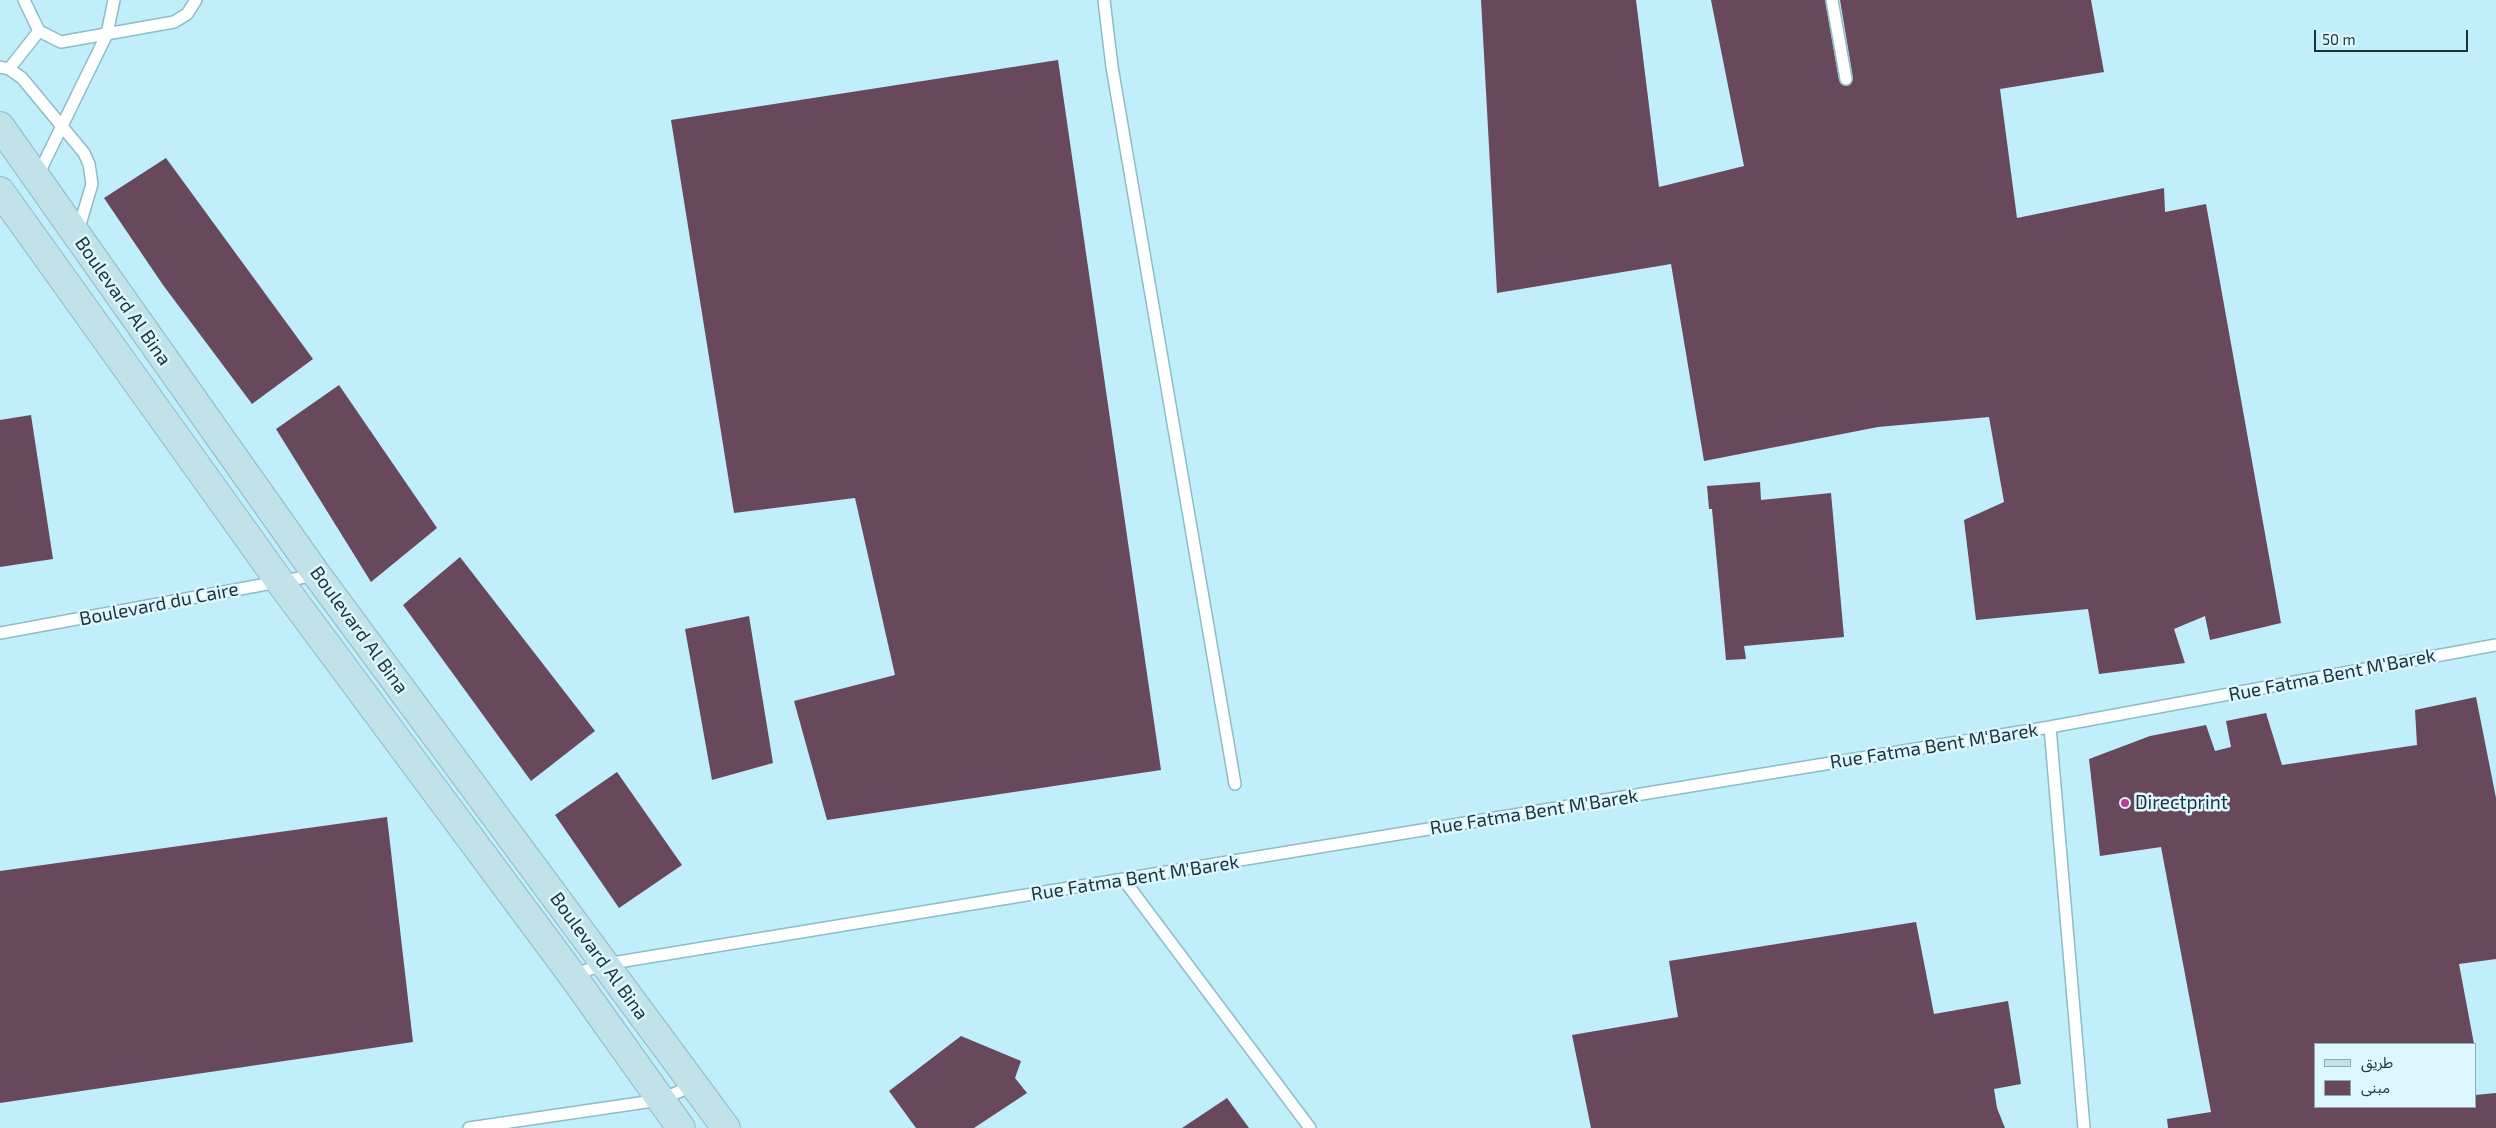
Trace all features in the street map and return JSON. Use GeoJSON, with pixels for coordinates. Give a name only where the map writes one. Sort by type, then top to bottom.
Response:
{"type":"FeatureCollection","features":[{"type":"Feature","properties":{"kind":"main road","name":"Boulevard Al Bina"},"geometry":{"type":"LineString","coordinates":[[0,126],[317,575],[726,1128]]}},
{"type":"Feature","properties":{"kind":"main road","name":"Boulevard Al Bina"},"geometry":{"type":"LineString","coordinates":[[0,191],[280,582],[572,975],[681,1128]]}},
{"type":"Feature","properties":{"kind":"lane"},"geometry":{"type":"LineString","coordinates":[[24,0],[39,31],[61,42],[174,22],[187,14],[196,0]]}},
{"type":"Feature","properties":{"kind":"lane"},"geometry":{"type":"LineString","coordinates":[[36,178],[107,34],[114,0]]}},
{"type":"Feature","properties":{"kind":"lane"},"geometry":{"type":"LineString","coordinates":[[1104,0],[1113,77],[1235,784]]}},
{"type":"Feature","properties":{"kind":"lane"},"geometry":{"type":"LineString","coordinates":[[1832,0],[1846,78]]}},
{"type":"Feature","properties":{"kind":"lane"},"geometry":{"type":"LineString","coordinates":[[39,31],[5,68],[22,78],[84,153],[91,174],[92,184],[76,236]]}},
{"type":"Feature","properties":{"kind":"lane","name":"Boulevard du Caire"},"geometry":{"type":"LineString","coordinates":[[0,633],[317,575]]}},
{"type":"Feature","properties":{"kind":"lane","name":"Rue Fatma Bent M'Barek"},"geometry":{"type":"LineString","coordinates":[[572,975],[606,964],[2050,727],[2496,644]]}},
{"type":"Feature","properties":{"kind":"lane"},"geometry":{"type":"LineString","coordinates":[[2050,727],[2084,1128]]}},
{"type":"Feature","properties":{"kind":"lane"},"geometry":{"type":"LineString","coordinates":[[1124,880],[1310,1128]]}},
{"type":"Feature","properties":{"kind":"lane"},"geometry":{"type":"LineString","coordinates":[[469,1128],[660,1100],[694,1085]]}},
{"type":"Feature","properties":{"kind":"building"},"geometry":{"type":"Polygon","coordinates":[[[1481,0],[1636,0],[1659,187],[1744,166],[1711,0],[1825,0],[1839,80],[1841,84],[1847,86],[1851,84],[1853,78],[1840,0],[2091,0],[2104,72],[2000,89],[2017,218],[2164,188],[2165,212],[2206,204],[2281,623],[2210,640],[2205,616],[2174,629],[2185,663],[2099,674],[2088,609],[1976,620],[1964,520],[2004,502],[1989,417],[1878,427],[1704,461],[1671,264],[1497,293],[1481,0]]]}},
{"type":"Feature","properties":{"kind":"building"},"geometry":{"type":"Polygon","coordinates":[[[1058,60],[1161,770],[827,820],[794,701],[895,675],[855,498],[734,513],[671,120],[1058,60]]]}},
{"type":"Feature","properties":{"kind":"building"},"geometry":{"type":"Polygon","coordinates":[[[166,158],[313,359],[252,404],[163,285],[104,198],[166,158]]]}},
{"type":"Feature","properties":{"kind":"building"},"geometry":{"type":"Polygon","coordinates":[[[339,385],[437,528],[371,582],[276,429],[339,385]]]}},
{"type":"Feature","properties":{"kind":"building"},"geometry":{"type":"Polygon","coordinates":[[[31,415],[53,559],[0,567],[0,420],[31,415]]]}},
{"type":"Feature","properties":{"kind":"building"},"geometry":{"type":"Polygon","coordinates":[[[1760,482],[1761,500],[1831,493],[1844,637],[1744,646],[1746,659],[1726,660],[1712,509],[1709,509],[1707,486],[1760,482]]]}},
{"type":"Feature","properties":{"kind":"building"},"geometry":{"type":"Polygon","coordinates":[[[460,557],[595,731],[531,781],[403,605],[460,557]]]}},
{"type":"Feature","properties":{"kind":"building"},"geometry":{"type":"Polygon","coordinates":[[[749,616],[773,763],[712,780],[685,629],[749,616]]]}},
{"type":"Feature","properties":{"kind":"building"},"geometry":{"type":"Polygon","coordinates":[[[2476,697],[2496,798],[2496,959],[2459,964],[2474,1043],[2314,1043],[2314,1108],[2476,1108],[2476,1095],[2496,1093],[2496,1128],[2168,1128],[2167,1119],[2211,1112],[2161,847],[2100,856],[2089,759],[2150,736],[2206,725],[2215,751],[2231,747],[2226,721],[2266,713],[2282,765],[2417,745],[2415,710],[2476,697]]]}},
{"type":"Feature","properties":{"kind":"building"},"geometry":{"type":"Polygon","coordinates":[[[617,772],[682,865],[619,908],[555,815],[617,772]]]}},
{"type":"Feature","properties":{"kind":"building"},"geometry":{"type":"Polygon","coordinates":[[[387,817],[413,1042],[0,1103],[0,871],[387,817]]]}},
{"type":"Feature","properties":{"kind":"building"},"geometry":{"type":"Polygon","coordinates":[[[1916,922],[1934,1014],[2008,1001],[2021,1084],[1994,1089],[1997,1108],[2005,1128],[1591,1128],[1572,1035],[1678,1017],[1669,961],[1916,922]]]}},
{"type":"Feature","properties":{"kind":"building"},"geometry":{"type":"Polygon","coordinates":[[[961,1036],[1021,1061],[1015,1078],[1027,1093],[974,1128],[916,1128],[889,1091],[961,1036]]]}},
{"type":"Feature","properties":{"kind":"building"},"geometry":{"type":"Polygon","coordinates":[[[1227,1098],[1249,1128],[1182,1128],[1227,1098]]]}},
{"type":"Feature","properties":{"kind":"place","name":"Directprint"},"geometry":{"type":"Point","coordinates":[2125,803]}}]}
